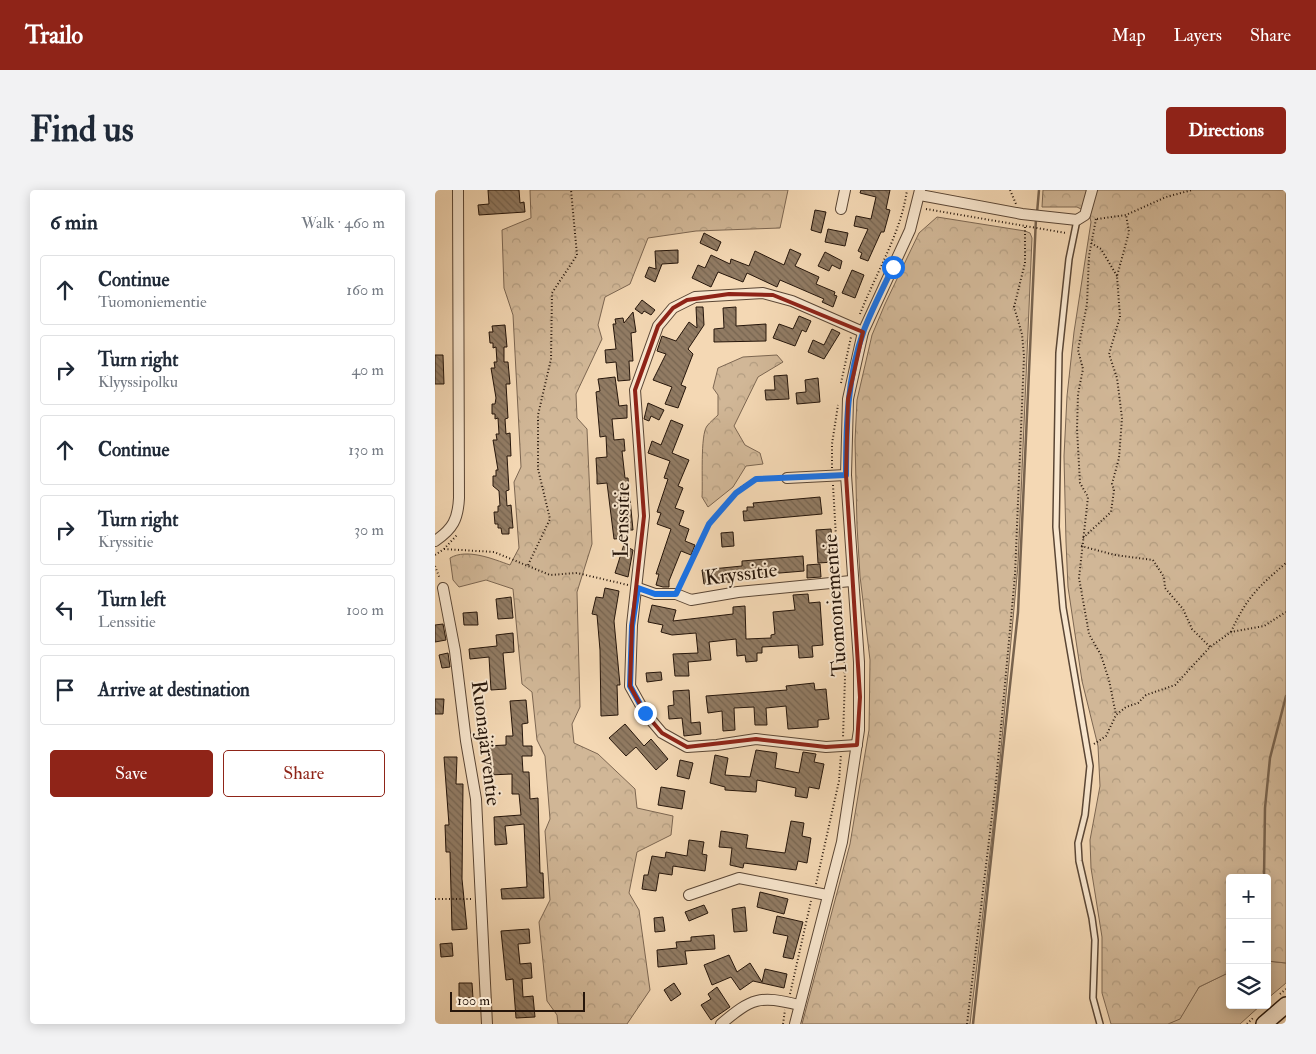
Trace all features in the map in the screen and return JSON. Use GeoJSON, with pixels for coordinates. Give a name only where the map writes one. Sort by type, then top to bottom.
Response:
{"type":"FeatureCollection","features":[{"type":"Feature","properties":{"kind":"main road"},"geometry":{"type":"LineString","coordinates":[[1264,1024],[1286,1005]]}},
{"type":"Feature","properties":{"kind":"street"},"geometry":{"type":"LineString","coordinates":[[435,541],[453,525],[458,516],[458,190]]}},
{"type":"Feature","properties":{"kind":"street"},"geometry":{"type":"LineString","coordinates":[[841,208],[845,190]]}},
{"type":"Feature","properties":{"kind":"street"},"geometry":{"type":"LineString","coordinates":[[920,192],[1022,214],[1081,218],[1092,190]]}},
{"type":"Feature","properties":{"kind":"street","name":"Tuomoniementie"},"geometry":{"type":"LineString","coordinates":[[795,1024],[849,805],[857,745],[860,697],[851,581],[846,475],[848,399],[859,330],[910,230],[920,192]]}},
{"type":"Feature","properties":{"kind":"street","name":"Lenssitie"},"geometry":{"type":"LineString","coordinates":[[857,745],[826,747],[756,739],[717,746],[687,747],[662,733],[645,713],[630,686],[632,626],[638,588],[644,516],[635,390],[651,339],[665,316],[673,308],[695,297],[763,294],[792,301],[859,330]]}},
{"type":"Feature","properties":{"kind":"street"},"geometry":{"type":"LineString","coordinates":[[787,478],[846,475]]}},
{"type":"Feature","properties":{"kind":"street","name":"Kryssitie"},"geometry":{"type":"LineString","coordinates":[[638,588],[655,594],[676,594],[691,600],[738,592],[851,581]]}},
{"type":"Feature","properties":{"kind":"street","name":"Ruonajärventie"},"geometry":{"type":"LineString","coordinates":[[443,588],[455,651],[466,741],[476,799],[487,1024]]}},
{"type":"Feature","properties":{"kind":"street"},"geometry":{"type":"LineString","coordinates":[[689,895],[739,878],[827,896]]}},
{"type":"Feature","properties":{"kind":"street"},"geometry":{"type":"LineString","coordinates":[[721,1024],[740,1008],[754,1000],[771,999],[799,1005]]}},
{"type":"Feature","properties":{"kind":"lane"},"geometry":{"type":"LineString","coordinates":[[1081,218],[1074,234],[1069,260],[1059,353],[1056,527],[1063,608],[1088,748],[1089,790],[1079,843],[1079,861],[1095,940],[1093,998],[1100,1024]]}},
{"type":"Feature","properties":{"kind":"path"},"geometry":{"type":"LineString","coordinates":[[528,565],[550,519],[538,469],[538,415],[551,359],[552,293],[577,255],[571,190]]}},
{"type":"Feature","properties":{"kind":"path"},"geometry":{"type":"LineString","coordinates":[[840,388],[849,343],[859,330],[876,273],[888,250],[904,206],[907,190]]}},
{"type":"Feature","properties":{"kind":"path"},"geometry":{"type":"LineString","coordinates":[[1081,218],[1096,219],[1127,215],[1166,197],[1192,190]]}},
{"type":"Feature","properties":{"kind":"path"},"geometry":{"type":"LineString","coordinates":[[904,206],[1074,234]]}},
{"type":"Feature","properties":{"kind":"path"},"geometry":{"type":"LineString","coordinates":[[1082,539],[1111,512],[1114,490],[1112,484],[1119,458],[1122,418],[1117,378],[1109,354],[1120,317],[1117,276],[1129,232],[1127,215]]}},
{"type":"Feature","properties":{"kind":"path"},"geometry":{"type":"LineString","coordinates":[[1096,219],[1089,256],[1087,304],[1078,350],[1083,369],[1078,394],[1077,429],[1080,483],[1088,497],[1081,546],[1079,578],[1083,610],[1089,634],[1101,655],[1109,680],[1116,715]]}},
{"type":"Feature","properties":{"kind":"path"},"geometry":{"type":"LineString","coordinates":[[967,1024],[996,782],[1015,575],[1024,356],[1022,334],[1014,307],[1025,263],[1025,226]]}},
{"type":"Feature","properties":{"kind":"path"},"geometry":{"type":"LineString","coordinates":[[1091,243],[1101,249],[1117,276]]}},
{"type":"Feature","properties":{"kind":"path"},"geometry":{"type":"LineString","coordinates":[[783,1024],[839,781],[845,678],[832,444],[839,397]]}},
{"type":"Feature","properties":{"kind":"path"},"geometry":{"type":"LineString","coordinates":[[676,594],[709,524],[736,493],[756,479],[787,478]]}},
{"type":"Feature","properties":{"kind":"path"},"geometry":{"type":"LineString","coordinates":[[1081,546],[1115,555],[1153,560],[1164,577],[1165,588],[1183,609],[1191,628],[1210,647]]}},
{"type":"Feature","properties":{"kind":"path"},"geometry":{"type":"LineString","coordinates":[[444,549],[455,548],[494,552],[550,576],[577,573],[638,588]]}},
{"type":"Feature","properties":{"kind":"path"},"geometry":{"type":"LineString","coordinates":[[1231,632],[1243,606],[1259,585],[1286,562]]}},
{"type":"Feature","properties":{"kind":"path"},"geometry":{"type":"LineString","coordinates":[[435,566],[443,588]]}},
{"type":"Feature","properties":{"kind":"path"},"geometry":{"type":"LineString","coordinates":[[1088,748],[1106,736],[1116,715],[1126,706],[1138,703],[1146,695],[1175,685],[1210,647],[1231,632],[1264,626],[1286,612]]}},
{"type":"Feature","properties":{"kind":"path"},"geometry":{"type":"LineString","coordinates":[[435,899],[481,899]]}},
{"type":"Feature","properties":{"kind":"highlighted area"},"geometry":{"type":"Polygon","coordinates":[[[729,294],[773,295],[863,332],[848,399],[846,475],[860,697],[857,745],[826,747],[756,739],[687,747],[662,733],[645,713],[630,686],[632,625],[644,516],[635,390],[658,326],[673,308],[687,300],[729,294]]]}},
{"type":"Feature","properties":{"kind":"green space"},"geometry":{"type":"Polygon","coordinates":[[[530,190],[788,190],[780,228],[696,231],[648,238],[630,284],[605,297],[598,325],[602,339],[576,394],[577,418],[587,429],[592,544],[577,592],[580,707],[572,724],[574,743],[598,754],[635,789],[637,808],[673,816],[671,835],[637,852],[629,893],[639,910],[650,990],[627,1024],[558,1024],[557,1015],[547,1001],[539,922],[550,900],[545,831],[550,819],[545,756],[537,740],[532,692],[522,684],[513,589],[486,580],[459,587],[453,580],[450,558],[457,555],[472,554],[510,565],[519,548],[514,482],[521,467],[513,315],[504,288],[502,230],[531,218],[530,190]]]}},
{"type":"Feature","properties":{"kind":"green space"},"geometry":{"type":"Polygon","coordinates":[[[1043,190],[1286,190],[1286,963],[1271,961],[1271,874],[1226,874],[1226,974],[1199,987],[1180,1019],[1168,1024],[1111,1024],[1102,993],[1102,937],[1091,868],[1090,840],[1100,786],[1098,746],[1082,681],[1068,587],[1064,456],[1067,396],[1074,332],[1091,222],[1089,213],[1077,207],[1042,207],[1043,190]]]}},
{"type":"Feature","properties":{"kind":"green space"},"geometry":{"type":"Polygon","coordinates":[[[937,217],[1025,231],[1030,233],[1032,238],[1018,565],[997,793],[970,1024],[802,1024],[850,844],[869,730],[870,660],[860,576],[857,526],[855,441],[857,400],[872,335],[885,304],[919,233],[937,217]]]}},
{"type":"Feature","properties":{"kind":"green space"},"geometry":{"type":"Polygon","coordinates":[[[777,355],[783,362],[758,377],[734,426],[745,445],[760,453],[763,464],[746,466],[733,487],[708,507],[702,497],[703,439],[707,426],[718,415],[718,395],[713,388],[718,368],[743,357],[777,355]]]}},
{"type":"Feature","properties":{"kind":"green space"},"geometry":{"type":"Polygon","coordinates":[[[1271,961],[1286,963],[1286,983],[1271,996],[1271,961]]]}},
{"type":"Feature","properties":{"kind":"green space"},"geometry":{"type":"Polygon","coordinates":[[[1226,974],[1226,1009],[1257,1009],[1240,1024],[1168,1024],[1180,1018],[1199,987],[1226,974]]]}},
{"type":"Feature","properties":{"kind":"building"},"geometry":{"type":"Polygon","coordinates":[[[488,190],[519,190],[520,203],[524,202],[525,212],[479,215],[478,205],[489,204],[488,190]]]}},
{"type":"Feature","properties":{"kind":"building"},"geometry":{"type":"Polygon","coordinates":[[[861,190],[890,190],[886,209],[890,210],[884,232],[881,232],[868,261],[860,258],[862,253],[858,251],[868,229],[854,226],[856,216],[871,219],[876,197],[860,193],[861,190]]]}},
{"type":"Feature","properties":{"kind":"building"},"geometry":{"type":"Polygon","coordinates":[[[815,210],[826,212],[821,233],[811,230],[815,210]]]}},
{"type":"Feature","properties":{"kind":"building"},"geometry":{"type":"Polygon","coordinates":[[[828,229],[848,233],[845,246],[825,242],[828,229]]]}},
{"type":"Feature","properties":{"kind":"building"},"geometry":{"type":"Polygon","coordinates":[[[704,233],[721,242],[717,251],[700,243],[704,233]]]}},
{"type":"Feature","properties":{"kind":"building"},"geometry":{"type":"Polygon","coordinates":[[[790,249],[801,254],[795,266],[819,277],[816,284],[835,292],[834,295],[837,296],[833,307],[822,302],[824,299],[780,280],[777,287],[747,273],[743,282],[718,272],[711,287],[692,278],[698,265],[705,268],[711,255],[730,264],[731,259],[749,266],[755,251],[784,265],[790,249]]]}},
{"type":"Feature","properties":{"kind":"building"},"geometry":{"type":"Polygon","coordinates":[[[678,250],[678,263],[662,264],[655,282],[645,277],[649,267],[656,269],[655,251],[678,250]]]}},
{"type":"Feature","properties":{"kind":"building"},"geometry":{"type":"Polygon","coordinates":[[[825,252],[842,261],[840,269],[832,265],[829,271],[818,266],[825,252]]]}},
{"type":"Feature","properties":{"kind":"building"},"geometry":{"type":"Polygon","coordinates":[[[852,270],[864,275],[855,298],[842,293],[852,270]]]}},
{"type":"Feature","properties":{"kind":"building"},"geometry":{"type":"Polygon","coordinates":[[[642,300],[655,310],[651,315],[644,311],[642,314],[635,309],[642,300]]]}},
{"type":"Feature","properties":{"kind":"building"},"geometry":{"type":"Polygon","coordinates":[[[696,307],[703,307],[704,325],[688,349],[693,354],[681,385],[686,387],[678,408],[665,404],[672,387],[653,380],[666,354],[657,351],[662,336],[676,341],[689,322],[697,328],[696,307]]]}},
{"type":"Feature","properties":{"kind":"building"},"geometry":{"type":"Polygon","coordinates":[[[736,307],[736,326],[766,324],[766,341],[714,342],[714,329],[724,328],[723,308],[736,307]]]}},
{"type":"Feature","properties":{"kind":"building"},"geometry":{"type":"Polygon","coordinates":[[[633,312],[636,332],[631,333],[633,361],[629,361],[630,380],[618,381],[616,362],[606,363],[605,350],[616,349],[613,324],[616,324],[615,319],[623,318],[624,323],[633,312]]]}},
{"type":"Feature","properties":{"kind":"building"},"geometry":{"type":"Polygon","coordinates":[[[799,316],[811,321],[806,332],[802,330],[795,346],[773,338],[779,324],[793,329],[799,316]]]}},
{"type":"Feature","properties":{"kind":"building"},"geometry":{"type":"Polygon","coordinates":[[[505,325],[507,347],[504,347],[504,362],[508,362],[510,384],[506,384],[508,418],[505,419],[506,434],[510,433],[511,456],[507,456],[509,490],[506,491],[507,506],[511,505],[513,528],[509,528],[509,534],[502,534],[501,528],[498,528],[498,524],[495,524],[494,512],[498,512],[498,506],[500,506],[499,491],[493,486],[493,476],[496,476],[496,470],[498,470],[493,440],[497,440],[496,434],[499,434],[498,418],[495,419],[495,414],[492,414],[492,404],[495,404],[496,398],[491,368],[495,368],[494,362],[497,362],[496,347],[493,348],[493,343],[490,343],[489,332],[493,332],[492,326],[505,325]]]}},
{"type":"Feature","properties":{"kind":"building"},"geometry":{"type":"Polygon","coordinates":[[[832,329],[840,333],[824,359],[808,352],[813,340],[824,345],[832,329]]]}},
{"type":"Feature","properties":{"kind":"building"},"geometry":{"type":"Polygon","coordinates":[[[435,355],[443,355],[444,384],[435,384],[435,355]]]}},
{"type":"Feature","properties":{"kind":"building"},"geometry":{"type":"Polygon","coordinates":[[[787,375],[789,399],[766,400],[765,390],[775,390],[774,376],[787,375]]]}},
{"type":"Feature","properties":{"kind":"building"},"geometry":{"type":"Polygon","coordinates":[[[615,377],[619,406],[627,405],[627,418],[612,419],[614,440],[624,439],[625,451],[622,451],[625,478],[628,478],[633,530],[627,530],[629,548],[633,550],[628,577],[615,573],[626,538],[614,539],[607,483],[597,484],[596,458],[607,457],[606,436],[600,437],[596,392],[600,391],[598,379],[615,377]]]}},
{"type":"Feature","properties":{"kind":"building"},"geometry":{"type":"Polygon","coordinates":[[[818,378],[820,402],[797,404],[796,393],[806,392],[805,380],[818,378]]]}},
{"type":"Feature","properties":{"kind":"building"},"geometry":{"type":"Polygon","coordinates":[[[648,403],[664,410],[659,420],[651,416],[649,421],[644,419],[648,403]]]}},
{"type":"Feature","properties":{"kind":"building"},"geometry":{"type":"Polygon","coordinates":[[[671,420],[683,425],[672,453],[689,460],[678,486],[683,488],[675,508],[684,511],[679,525],[689,529],[685,541],[695,545],[691,555],[681,551],[669,581],[669,587],[663,587],[656,585],[659,574],[656,574],[671,529],[657,524],[661,513],[657,512],[668,479],[664,478],[670,461],[648,453],[652,441],[661,445],[671,420]]]}},
{"type":"Feature","properties":{"kind":"building"},"geometry":{"type":"Polygon","coordinates":[[[820,497],[822,514],[744,521],[743,511],[747,511],[747,507],[754,507],[753,503],[820,497]]]}},
{"type":"Feature","properties":{"kind":"building"},"geometry":{"type":"Polygon","coordinates":[[[831,529],[834,562],[818,563],[816,530],[831,529]]]}},
{"type":"Feature","properties":{"kind":"building"},"geometry":{"type":"Polygon","coordinates":[[[733,532],[734,546],[722,547],[721,533],[733,532]]]}},
{"type":"Feature","properties":{"kind":"building"},"geometry":{"type":"Polygon","coordinates":[[[803,556],[804,571],[731,577],[731,582],[704,584],[702,570],[742,566],[742,561],[803,556]]]}},
{"type":"Feature","properties":{"kind":"building"},"geometry":{"type":"Polygon","coordinates":[[[820,564],[821,577],[807,578],[807,565],[820,564]]]}},
{"type":"Feature","properties":{"kind":"building"},"geometry":{"type":"Polygon","coordinates":[[[605,588],[619,591],[614,621],[620,685],[617,685],[618,715],[601,716],[600,650],[597,615],[592,614],[596,597],[603,598],[605,588]]]}},
{"type":"Feature","properties":{"kind":"building"},"geometry":{"type":"Polygon","coordinates":[[[808,594],[809,603],[820,602],[823,645],[812,646],[813,657],[799,658],[798,645],[762,647],[762,653],[757,653],[757,661],[746,662],[745,655],[737,656],[736,639],[709,642],[711,660],[688,662],[689,676],[675,676],[673,654],[698,653],[696,633],[672,635],[661,632],[663,625],[648,622],[652,605],[676,610],[673,621],[733,614],[733,607],[745,606],[746,639],[771,638],[771,635],[775,634],[773,612],[795,610],[793,595],[808,594]]]}},
{"type":"Feature","properties":{"kind":"building"},"geometry":{"type":"Polygon","coordinates":[[[511,597],[513,618],[498,619],[496,599],[511,597]]]}},
{"type":"Feature","properties":{"kind":"building"},"geometry":{"type":"Polygon","coordinates":[[[477,612],[478,625],[464,625],[463,613],[477,612]]]}},
{"type":"Feature","properties":{"kind":"building"},"geometry":{"type":"Polygon","coordinates":[[[443,624],[446,640],[435,642],[435,625],[443,624]]]}},
{"type":"Feature","properties":{"kind":"building"},"geometry":{"type":"Polygon","coordinates":[[[513,633],[514,652],[503,653],[506,689],[491,690],[489,657],[470,659],[469,649],[497,646],[496,635],[513,633]]]}},
{"type":"Feature","properties":{"kind":"building"},"geometry":{"type":"Polygon","coordinates":[[[448,653],[450,667],[442,668],[439,655],[448,653]]]}},
{"type":"Feature","properties":{"kind":"building"},"geometry":{"type":"Polygon","coordinates":[[[661,672],[662,680],[647,682],[646,673],[661,672]]]}},
{"type":"Feature","properties":{"kind":"building"},"geometry":{"type":"Polygon","coordinates":[[[814,683],[815,690],[826,689],[829,719],[818,720],[818,727],[788,729],[786,706],[766,708],[767,725],[755,725],[754,707],[734,708],[735,730],[723,731],[722,711],[708,713],[706,696],[787,690],[786,686],[814,683]]]}},
{"type":"Feature","properties":{"kind":"building"},"geometry":{"type":"Polygon","coordinates":[[[689,690],[691,723],[700,722],[701,734],[684,736],[682,718],[669,719],[668,706],[674,705],[673,691],[689,690]]]}},
{"type":"Feature","properties":{"kind":"building"},"geometry":{"type":"Polygon","coordinates":[[[435,699],[444,699],[443,714],[435,714],[435,699]]]}},
{"type":"Feature","properties":{"kind":"building"},"geometry":{"type":"Polygon","coordinates":[[[526,700],[528,723],[522,724],[523,746],[532,746],[532,756],[522,756],[523,772],[529,772],[530,799],[538,798],[540,873],[543,873],[544,898],[502,899],[501,889],[527,887],[524,824],[505,826],[507,844],[495,845],[494,817],[521,815],[519,794],[512,794],[512,774],[489,775],[486,746],[506,745],[506,736],[513,736],[510,701],[526,700]]]}},
{"type":"Feature","properties":{"kind":"building"},"geometry":{"type":"Polygon","coordinates":[[[625,724],[644,746],[651,739],[668,759],[656,770],[636,747],[626,756],[609,738],[625,724]]]}},
{"type":"Feature","properties":{"kind":"building"},"geometry":{"type":"Polygon","coordinates":[[[756,750],[777,753],[775,768],[799,773],[803,752],[816,754],[814,762],[824,764],[819,789],[809,787],[807,798],[795,796],[796,788],[757,780],[756,792],[725,790],[725,787],[710,783],[715,755],[728,758],[725,775],[750,777],[756,750]]]}},
{"type":"Feature","properties":{"kind":"building"},"geometry":{"type":"Polygon","coordinates":[[[444,757],[457,757],[456,784],[463,784],[462,879],[467,929],[452,930],[450,852],[446,852],[445,825],[449,825],[444,757]]]}},
{"type":"Feature","properties":{"kind":"building"},"geometry":{"type":"Polygon","coordinates":[[[680,760],[693,763],[689,779],[677,776],[680,760]]]}},
{"type":"Feature","properties":{"kind":"building"},"geometry":{"type":"Polygon","coordinates":[[[661,787],[685,791],[682,809],[658,805],[661,787]]]}},
{"type":"Feature","properties":{"kind":"building"},"geometry":{"type":"Polygon","coordinates":[[[791,821],[804,823],[802,836],[811,838],[807,863],[798,861],[796,870],[744,863],[743,868],[730,865],[732,848],[719,847],[721,831],[748,835],[746,848],[785,853],[791,821]]]}},
{"type":"Feature","properties":{"kind":"building"},"geometry":{"type":"Polygon","coordinates":[[[689,840],[704,842],[702,854],[707,855],[705,871],[673,866],[672,875],[659,873],[656,891],[642,889],[644,875],[648,875],[652,856],[665,858],[666,852],[687,856],[689,840]]]}},
{"type":"Feature","properties":{"kind":"building"},"geometry":{"type":"Polygon","coordinates":[[[760,892],[788,899],[784,914],[757,907],[760,892]]]}},
{"type":"Feature","properties":{"kind":"building"},"geometry":{"type":"Polygon","coordinates":[[[704,905],[708,913],[689,921],[685,912],[704,905]]]}},
{"type":"Feature","properties":{"kind":"building"},"geometry":{"type":"Polygon","coordinates":[[[745,907],[747,931],[734,932],[732,909],[745,907]]]}},
{"type":"Feature","properties":{"kind":"building"},"geometry":{"type":"Polygon","coordinates":[[[777,916],[803,922],[793,959],[783,957],[788,936],[773,933],[777,916]]]}},
{"type":"Feature","properties":{"kind":"building"},"geometry":{"type":"Polygon","coordinates":[[[663,917],[665,931],[655,932],[654,918],[663,917]]]}},
{"type":"Feature","properties":{"kind":"building"},"geometry":{"type":"Polygon","coordinates":[[[529,929],[530,943],[518,944],[520,964],[531,963],[532,978],[522,979],[523,997],[533,996],[535,1017],[516,1018],[513,979],[506,980],[501,931],[529,929]]]}},
{"type":"Feature","properties":{"kind":"building"},"geometry":{"type":"Polygon","coordinates":[[[714,935],[715,949],[685,951],[687,964],[658,967],[657,950],[677,948],[676,942],[691,941],[691,937],[714,935]]]}},
{"type":"Feature","properties":{"kind":"building"},"geometry":{"type":"Polygon","coordinates":[[[452,943],[453,956],[441,957],[440,944],[452,943]]]}},
{"type":"Feature","properties":{"kind":"building"},"geometry":{"type":"Polygon","coordinates":[[[729,955],[737,972],[750,963],[762,982],[765,969],[787,974],[784,988],[753,981],[740,990],[731,977],[712,985],[704,965],[729,955]]]}},
{"type":"Feature","properties":{"kind":"building"},"geometry":{"type":"Polygon","coordinates":[[[459,983],[472,983],[473,998],[459,998],[459,983]]]}},
{"type":"Feature","properties":{"kind":"building"},"geometry":{"type":"Polygon","coordinates":[[[674,983],[681,994],[671,1001],[664,990],[674,983]]]}},
{"type":"Feature","properties":{"kind":"building"},"geometry":{"type":"Polygon","coordinates":[[[717,987],[730,1007],[711,1020],[701,1005],[711,999],[708,994],[717,987]]]}},
{"type":"Feature","properties":{"kind":"waterway"},"geometry":{"type":"LineString","coordinates":[[1037,213],[1039,190]]}},
{"type":"Feature","properties":{"kind":"waterway"},"geometry":{"type":"LineString","coordinates":[[973,1024],[1018,612],[1036,218]]}},
{"type":"Feature","properties":{"kind":"waterway"},"geometry":{"type":"LineString","coordinates":[[1264,874],[1265,808],[1270,758],[1286,696]]}},
{"type":"Feature","properties":{"kind":"route"},"geometry":{"type":"LineString","coordinates":[[645,713],[630,686],[632,626],[638,588],[655,594],[676,594],[709,524],[736,493],[756,479],[846,475],[848,399],[863,332],[893,267]]}}]}
